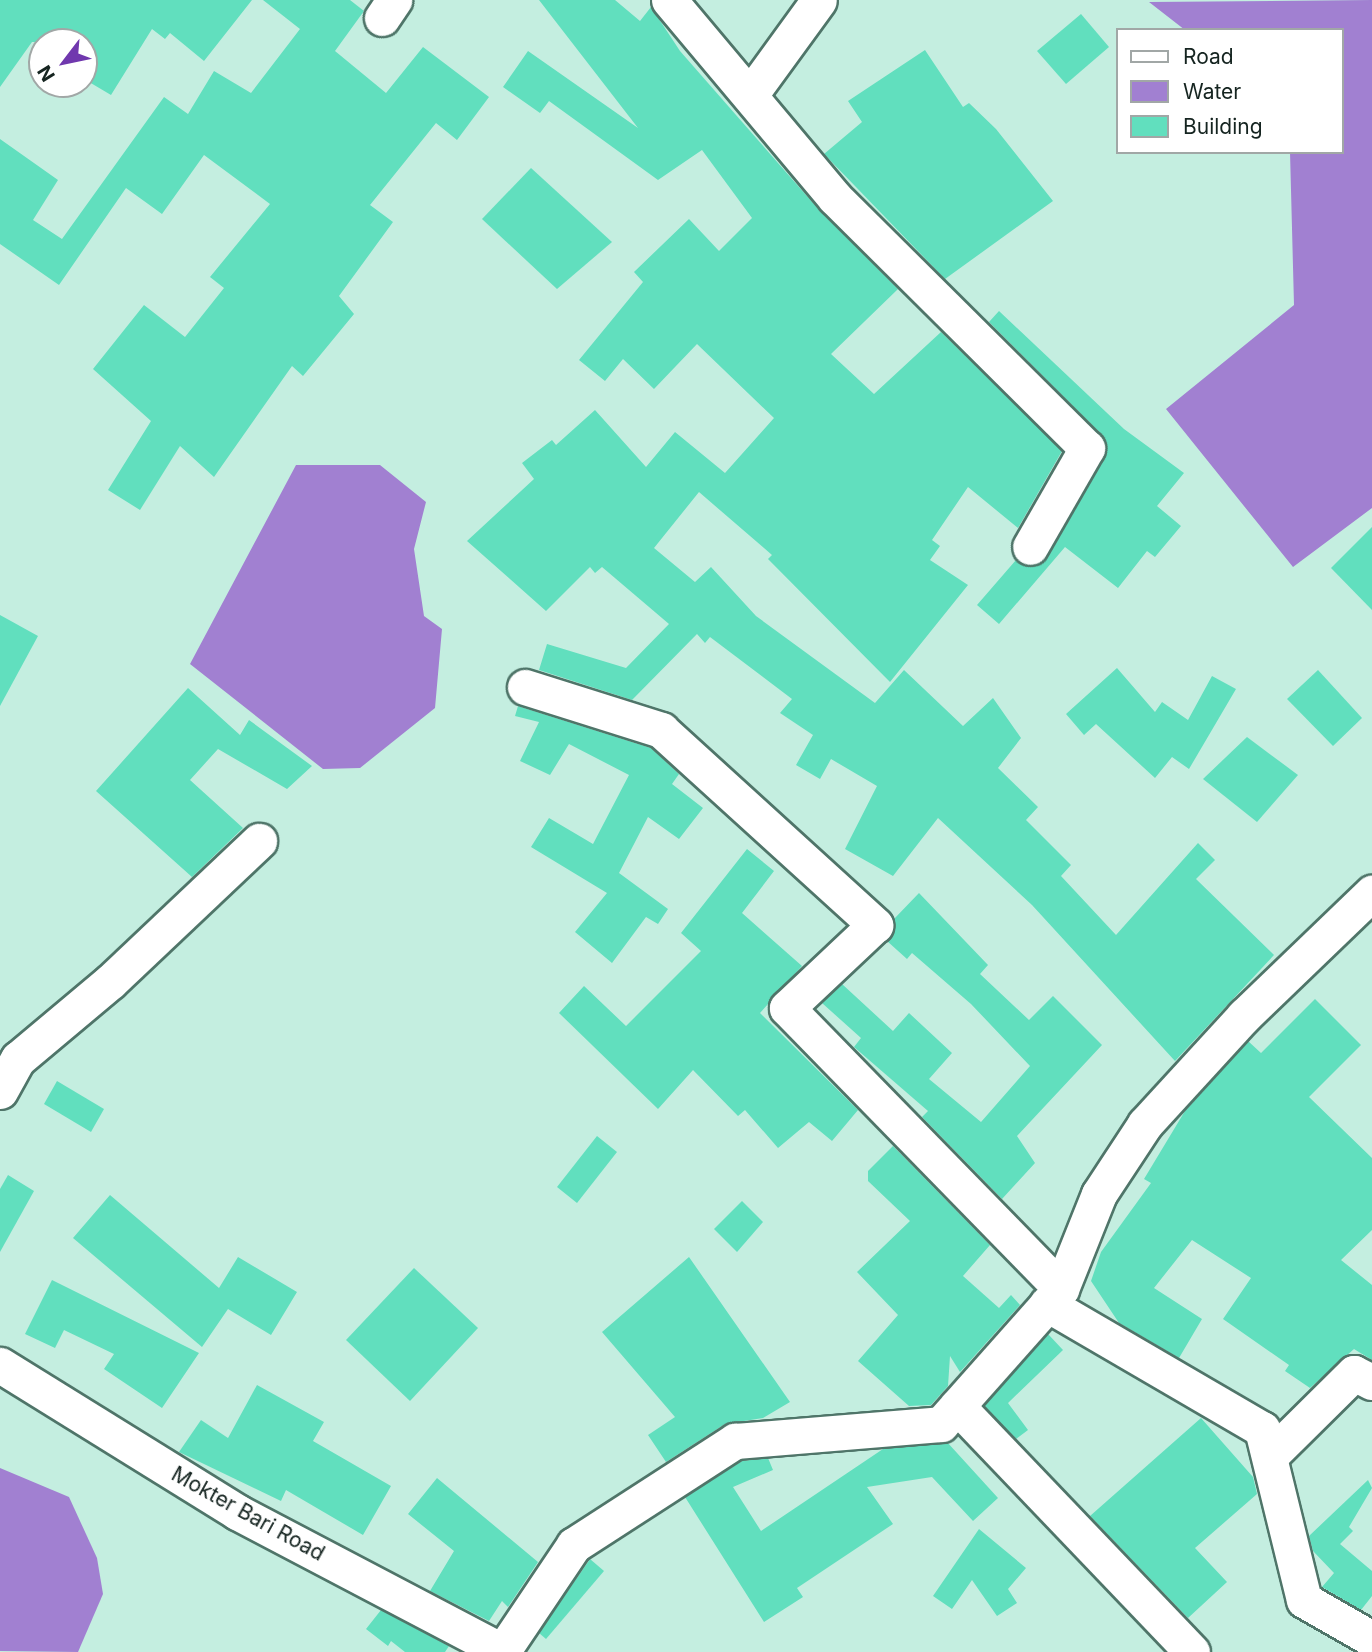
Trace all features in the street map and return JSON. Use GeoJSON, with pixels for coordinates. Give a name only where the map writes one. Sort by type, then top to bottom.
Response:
{"type":"FeatureCollection","features":[{"type":"Feature","properties":{"kind":"street"},"geometry":{"type":"LineString","coordinates":[[669,0],[835,198],[1087,448],[1030,547]]}},
{"type":"Feature","properties":{"kind":"street"},"geometry":{"type":"LineString","coordinates":[[750,95],[819,0]]}},
{"type":"Feature","properties":{"kind":"street"},"geometry":{"type":"LineString","coordinates":[[526,687],[661,730],[875,925],[787,1008],[1054,1297],[1262,1429],[1304,1600],[1372,1639]]}},
{"type":"Feature","properties":{"kind":"street"},"geometry":{"type":"LineString","coordinates":[[0,1091],[18,1059],[111,981],[259,841]]}},
{"type":"Feature","properties":{"kind":"street"},"geometry":{"type":"LineString","coordinates":[[503,1651],[574,1545],[735,1441],[941,1424],[1054,1297],[1099,1194],[1145,1124],[1244,1016],[1372,893]]}},
{"type":"Feature","properties":{"kind":"street","name":"Mokter Bari Road"},"geometry":{"type":"LineString","coordinates":[[0,1365],[237,1512],[503,1651]]}},
{"type":"Feature","properties":{"kind":"street"},"geometry":{"type":"LineString","coordinates":[[1270,1456],[1354,1373],[1372,1382]]}},
{"type":"Feature","properties":{"kind":"street"},"geometry":{"type":"LineString","coordinates":[[957,1406],[1192,1652]]}},
{"type":"Feature","properties":{"kind":"water"},"geometry":{"type":"Polygon","coordinates":[[[1372,0],[1372,508],[1293,567],[1166,409],[1294,305],[1290,154],[1344,154],[1344,28],[1182,28],[1149,2],[1372,0]]]}},
{"type":"Feature","properties":{"kind":"water"},"geometry":{"type":"Polygon","coordinates":[[[296,465],[380,465],[426,502],[414,549],[424,616],[442,629],[435,708],[360,768],[323,769],[190,664],[296,465]]]}},
{"type":"Feature","properties":{"kind":"water"},"geometry":{"type":"Polygon","coordinates":[[[0,1468],[69,1497],[97,1558],[103,1594],[78,1652],[0,1651],[0,1468]]]}},
{"type":"Feature","properties":{"kind":"building"},"geometry":{"type":"Polygon","coordinates":[[[0,0],[252,0],[204,61],[170,33],[165,39],[152,29],[111,95],[98,87],[98,28],[28,28],[28,48],[0,87],[0,0]]]}},
{"type":"Feature","properties":{"kind":"building"},"geometry":{"type":"Polygon","coordinates":[[[263,0],[350,0],[364,11],[335,51],[386,93],[423,47],[489,97],[457,140],[436,123],[370,205],[393,222],[339,296],[354,314],[303,376],[292,366],[214,477],[180,446],[140,510],[108,490],[151,421],[93,369],[144,305],[185,337],[224,288],[210,277],[270,204],[204,155],[162,214],[126,188],[59,285],[0,244],[0,139],[58,180],[33,220],[62,239],[164,97],[188,114],[214,71],[251,93],[300,29],[263,0]]]}},
{"type":"Feature","properties":{"kind":"building"},"geometry":{"type":"Polygon","coordinates":[[[539,0],[615,0],[640,21],[651,7],[680,51],[820,211],[898,289],[831,354],[874,394],[941,332],[1062,451],[1018,528],[968,487],[932,540],[940,546],[930,560],[968,585],[890,682],[768,559],[772,555],[699,492],[654,548],[695,582],[711,567],[756,616],[875,703],[904,670],[963,726],[993,698],[1021,738],[998,768],[1038,807],[1026,820],[1071,865],[1061,876],[1116,935],[1198,843],[1215,860],[1196,879],[1274,955],[1175,1061],[1032,905],[938,818],[893,876],[845,849],[877,786],[831,759],[820,779],[796,765],[813,735],[780,713],[792,699],[710,637],[705,643],[697,634],[632,700],[539,670],[547,644],[626,668],[669,624],[602,567],[595,573],[590,567],[546,611],[467,541],[534,479],[522,463],[552,440],[556,445],[595,410],[646,467],[675,432],[725,473],[774,418],[697,344],[654,389],[623,359],[605,381],[579,360],[643,282],[634,272],[689,219],[719,251],[752,218],[702,150],[658,180],[549,101],[540,113],[503,87],[528,51],[638,128],[539,0]]]}},
{"type":"Feature","properties":{"kind":"building"},"geometry":{"type":"Polygon","coordinates":[[[1081,14],[1109,47],[1066,84],[1037,51],[1081,14]]]}},
{"type":"Feature","properties":{"kind":"building"},"geometry":{"type":"Polygon","coordinates":[[[925,50],[963,107],[969,103],[996,129],[1053,201],[945,279],[824,154],[862,122],[848,101],[925,50]]]}},
{"type":"Feature","properties":{"kind":"building"},"geometry":{"type":"Polygon","coordinates":[[[531,168],[612,242],[557,289],[482,219],[531,168]]]}},
{"type":"Feature","properties":{"kind":"building"},"geometry":{"type":"Polygon","coordinates":[[[999,311],[1124,429],[1184,473],[1157,506],[1181,526],[1155,557],[1147,551],[1118,588],[1065,547],[999,624],[977,605],[1016,560],[1031,567],[1047,558],[1107,449],[1101,434],[989,322],[999,311]]]}},
{"type":"Feature","properties":{"kind":"building"},"geometry":{"type":"Polygon","coordinates":[[[1372,527],[1372,610],[1331,568],[1372,527]]]}},
{"type":"Feature","properties":{"kind":"building"},"geometry":{"type":"Polygon","coordinates":[[[0,615],[38,636],[0,706],[0,615]]]}},
{"type":"Feature","properties":{"kind":"building"},"geometry":{"type":"Polygon","coordinates":[[[1117,668],[1155,712],[1162,702],[1188,720],[1212,676],[1236,689],[1189,769],[1172,757],[1155,778],[1096,724],[1084,735],[1066,714],[1117,668]]]}},
{"type":"Feature","properties":{"kind":"building"},"geometry":{"type":"Polygon","coordinates":[[[1318,670],[1362,718],[1333,746],[1287,699],[1318,670]]]}},
{"type":"Feature","properties":{"kind":"building"},"geometry":{"type":"Polygon","coordinates":[[[188,688],[240,735],[249,720],[312,766],[287,789],[218,749],[190,780],[243,828],[192,877],[96,791],[188,688]]]}},
{"type":"Feature","properties":{"kind":"building"},"geometry":{"type":"Polygon","coordinates":[[[518,706],[651,748],[679,774],[672,784],[703,808],[679,839],[648,817],[619,873],[668,909],[658,924],[646,917],[612,963],[575,932],[607,893],[531,847],[549,818],[593,844],[629,775],[569,744],[550,775],[520,761],[539,722],[515,716],[518,706]]]}},
{"type":"Feature","properties":{"kind":"building"},"geometry":{"type":"Polygon","coordinates":[[[1247,737],[1298,775],[1257,822],[1203,779],[1247,737]]]}},
{"type":"Feature","properties":{"kind":"building"},"geometry":{"type":"Polygon","coordinates":[[[747,849],[774,871],[742,913],[802,966],[760,1013],[858,1110],[832,1141],[809,1122],[778,1148],[745,1110],[738,1116],[693,1070],[658,1109],[559,1013],[584,986],[626,1026],[701,951],[681,933],[747,849]]]}},
{"type":"Feature","properties":{"kind":"building"},"geometry":{"type":"Polygon","coordinates":[[[919,893],[988,965],[980,974],[1029,1020],[1053,996],[1102,1045],[1017,1136],[1035,1163],[1002,1199],[922,1117],[928,1111],[854,1047],[861,1038],[822,1003],[842,984],[893,1031],[909,1013],[952,1053],[929,1079],[981,1122],[1030,1066],[971,1004],[912,953],[907,959],[887,941],[894,919],[919,893]]]}},
{"type":"Feature","properties":{"kind":"building"},"geometry":{"type":"Polygon","coordinates":[[[1315,999],[1361,1045],[1309,1097],[1372,1158],[1372,1230],[1341,1260],[1372,1285],[1372,1360],[1354,1349],[1310,1388],[1285,1371],[1289,1365],[1223,1319],[1251,1278],[1192,1240],[1154,1288],[1202,1319],[1179,1358],[1119,1323],[1091,1281],[1101,1252],[1151,1183],[1144,1179],[1185,1111],[1248,1041],[1261,1053],[1315,999]]]}},
{"type":"Feature","properties":{"kind":"building"},"geometry":{"type":"Polygon","coordinates":[[[57,1081],[104,1109],[91,1132],[44,1104],[57,1081]]]}},
{"type":"Feature","properties":{"kind":"building"},"geometry":{"type":"Polygon","coordinates":[[[597,1136],[617,1152],[577,1203],[557,1187],[597,1136]]]}},
{"type":"Feature","properties":{"kind":"building"},"geometry":{"type":"Polygon","coordinates":[[[893,1146],[990,1245],[963,1276],[999,1308],[1011,1295],[1020,1305],[960,1372],[950,1356],[948,1386],[931,1405],[909,1406],[858,1361],[898,1315],[857,1272],[910,1221],[868,1181],[868,1171],[893,1146]]]}},
{"type":"Feature","properties":{"kind":"building"},"geometry":{"type":"Polygon","coordinates":[[[8,1175],[34,1191],[0,1252],[0,1189],[8,1175]]]}},
{"type":"Feature","properties":{"kind":"building"},"geometry":{"type":"Polygon","coordinates":[[[110,1195],[219,1288],[238,1257],[297,1292],[271,1335],[228,1309],[202,1347],[73,1238],[110,1195]]]}},
{"type":"Feature","properties":{"kind":"building"},"geometry":{"type":"Polygon","coordinates":[[[742,1201],[763,1222],[737,1252],[714,1229],[742,1201]]]}},
{"type":"Feature","properties":{"kind":"building"},"geometry":{"type":"Polygon","coordinates":[[[689,1257],[790,1402],[763,1418],[725,1424],[666,1462],[648,1435],[675,1417],[602,1332],[689,1257]]]}},
{"type":"Feature","properties":{"kind":"building"},"geometry":{"type":"Polygon","coordinates":[[[414,1268],[478,1328],[410,1401],[346,1340],[414,1268]]]}},
{"type":"Feature","properties":{"kind":"building"},"geometry":{"type":"Polygon","coordinates":[[[52,1280],[199,1353],[162,1408],[104,1369],[114,1354],[64,1330],[55,1348],[25,1334],[52,1280]]]}},
{"type":"Feature","properties":{"kind":"building"},"geometry":{"type":"Polygon","coordinates":[[[1048,1334],[1063,1350],[1008,1403],[1028,1430],[1016,1439],[984,1406],[1048,1334]]]}},
{"type":"Feature","properties":{"kind":"building"},"geometry":{"type":"Polygon","coordinates":[[[257,1385],[324,1422],[313,1441],[391,1486],[363,1535],[286,1490],[281,1501],[179,1452],[201,1420],[228,1438],[257,1385]]]}},
{"type":"Feature","properties":{"kind":"building"},"geometry":{"type":"Polygon","coordinates":[[[1201,1418],[1253,1477],[1257,1494],[1195,1548],[1227,1582],[1188,1618],[1090,1516],[1201,1418]]]}},
{"type":"Feature","properties":{"kind":"building"},"geometry":{"type":"Polygon","coordinates":[[[947,1442],[998,1498],[973,1521],[932,1477],[867,1487],[893,1524],[797,1588],[803,1597],[764,1622],[685,1497],[742,1461],[768,1458],[773,1470],[733,1487],[761,1531],[883,1449],[947,1442]]]}},
{"type":"Feature","properties":{"kind":"building"},"geometry":{"type":"Polygon","coordinates":[[[437,1478],[538,1562],[508,1607],[502,1601],[489,1621],[430,1591],[454,1551],[408,1514],[437,1478]]]}},
{"type":"Feature","properties":{"kind":"building"},"geometry":{"type":"Polygon","coordinates":[[[1368,1480],[1372,1488],[1349,1527],[1353,1531],[1340,1544],[1372,1571],[1372,1596],[1361,1610],[1322,1587],[1334,1573],[1313,1551],[1309,1536],[1368,1480]]]}},
{"type":"Feature","properties":{"kind":"building"},"geometry":{"type":"Polygon","coordinates":[[[979,1529],[1026,1568],[1008,1589],[1017,1603],[997,1616],[972,1580],[952,1609],[933,1596],[979,1529]]]}},
{"type":"Feature","properties":{"kind":"building"},"geometry":{"type":"Polygon","coordinates":[[[590,1559],[604,1571],[546,1639],[539,1633],[590,1559]]]}},
{"type":"Feature","properties":{"kind":"building"},"geometry":{"type":"Polygon","coordinates":[[[381,1610],[449,1646],[445,1652],[405,1652],[391,1641],[388,1646],[366,1629],[381,1610]]]}}]}
